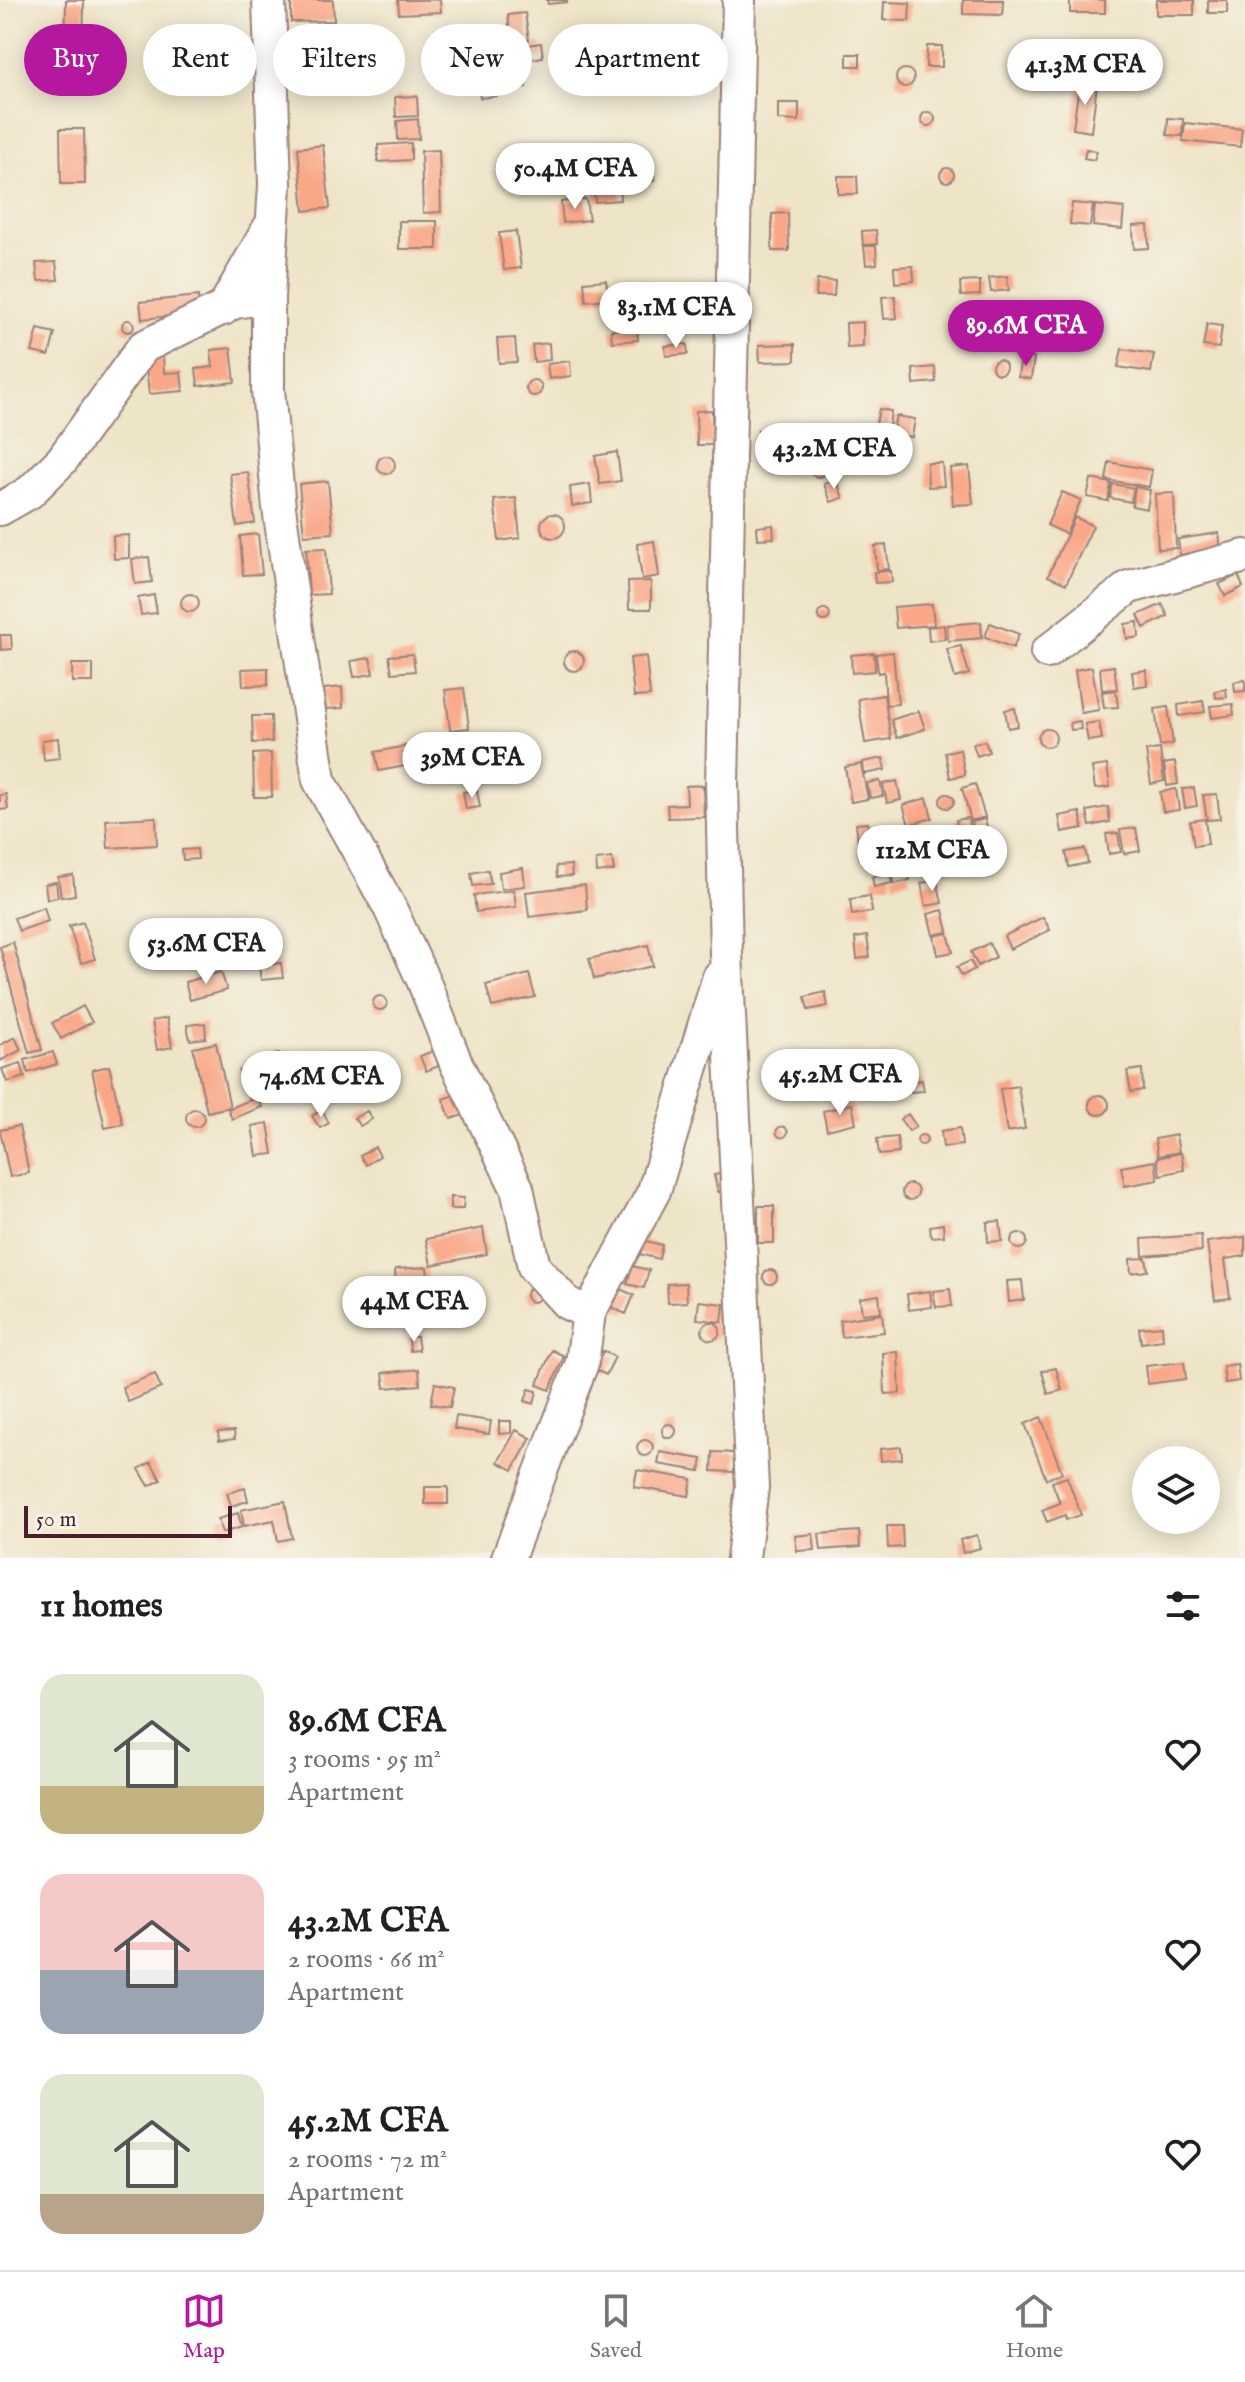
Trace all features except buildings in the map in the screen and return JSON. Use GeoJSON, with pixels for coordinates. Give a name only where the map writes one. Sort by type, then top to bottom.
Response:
{"type":"FeatureCollection","features":[{"type":"Feature","properties":{"kind":"street"},"geometry":{"type":"LineString","coordinates":[[269,0],[275,185],[268,297],[268,390],[279,508],[319,780],[389,906],[456,1063],[517,1188],[534,1267],[567,1303],[589,1313]]}},
{"type":"Feature","properties":{"kind":"street"},"geometry":{"type":"LineString","coordinates":[[739,0],[722,784],[726,954],[752,1487],[743,1558]]}},
{"type":"Feature","properties":{"kind":"street"},"geometry":{"type":"LineString","coordinates":[[223,309],[272,222]]}},
{"type":"Feature","properties":{"kind":"street"},"geometry":{"type":"LineString","coordinates":[[0,509],[30,492],[62,460],[143,347],[235,302],[268,297]]}},
{"type":"Feature","properties":{"kind":"street"},"geometry":{"type":"LineString","coordinates":[[1047,652],[1129,587],[1245,556]]}},
{"type":"Feature","properties":{"kind":"street"},"geometry":{"type":"LineString","coordinates":[[508,1558],[582,1363],[589,1313],[654,1191],[726,954]]}}]}
